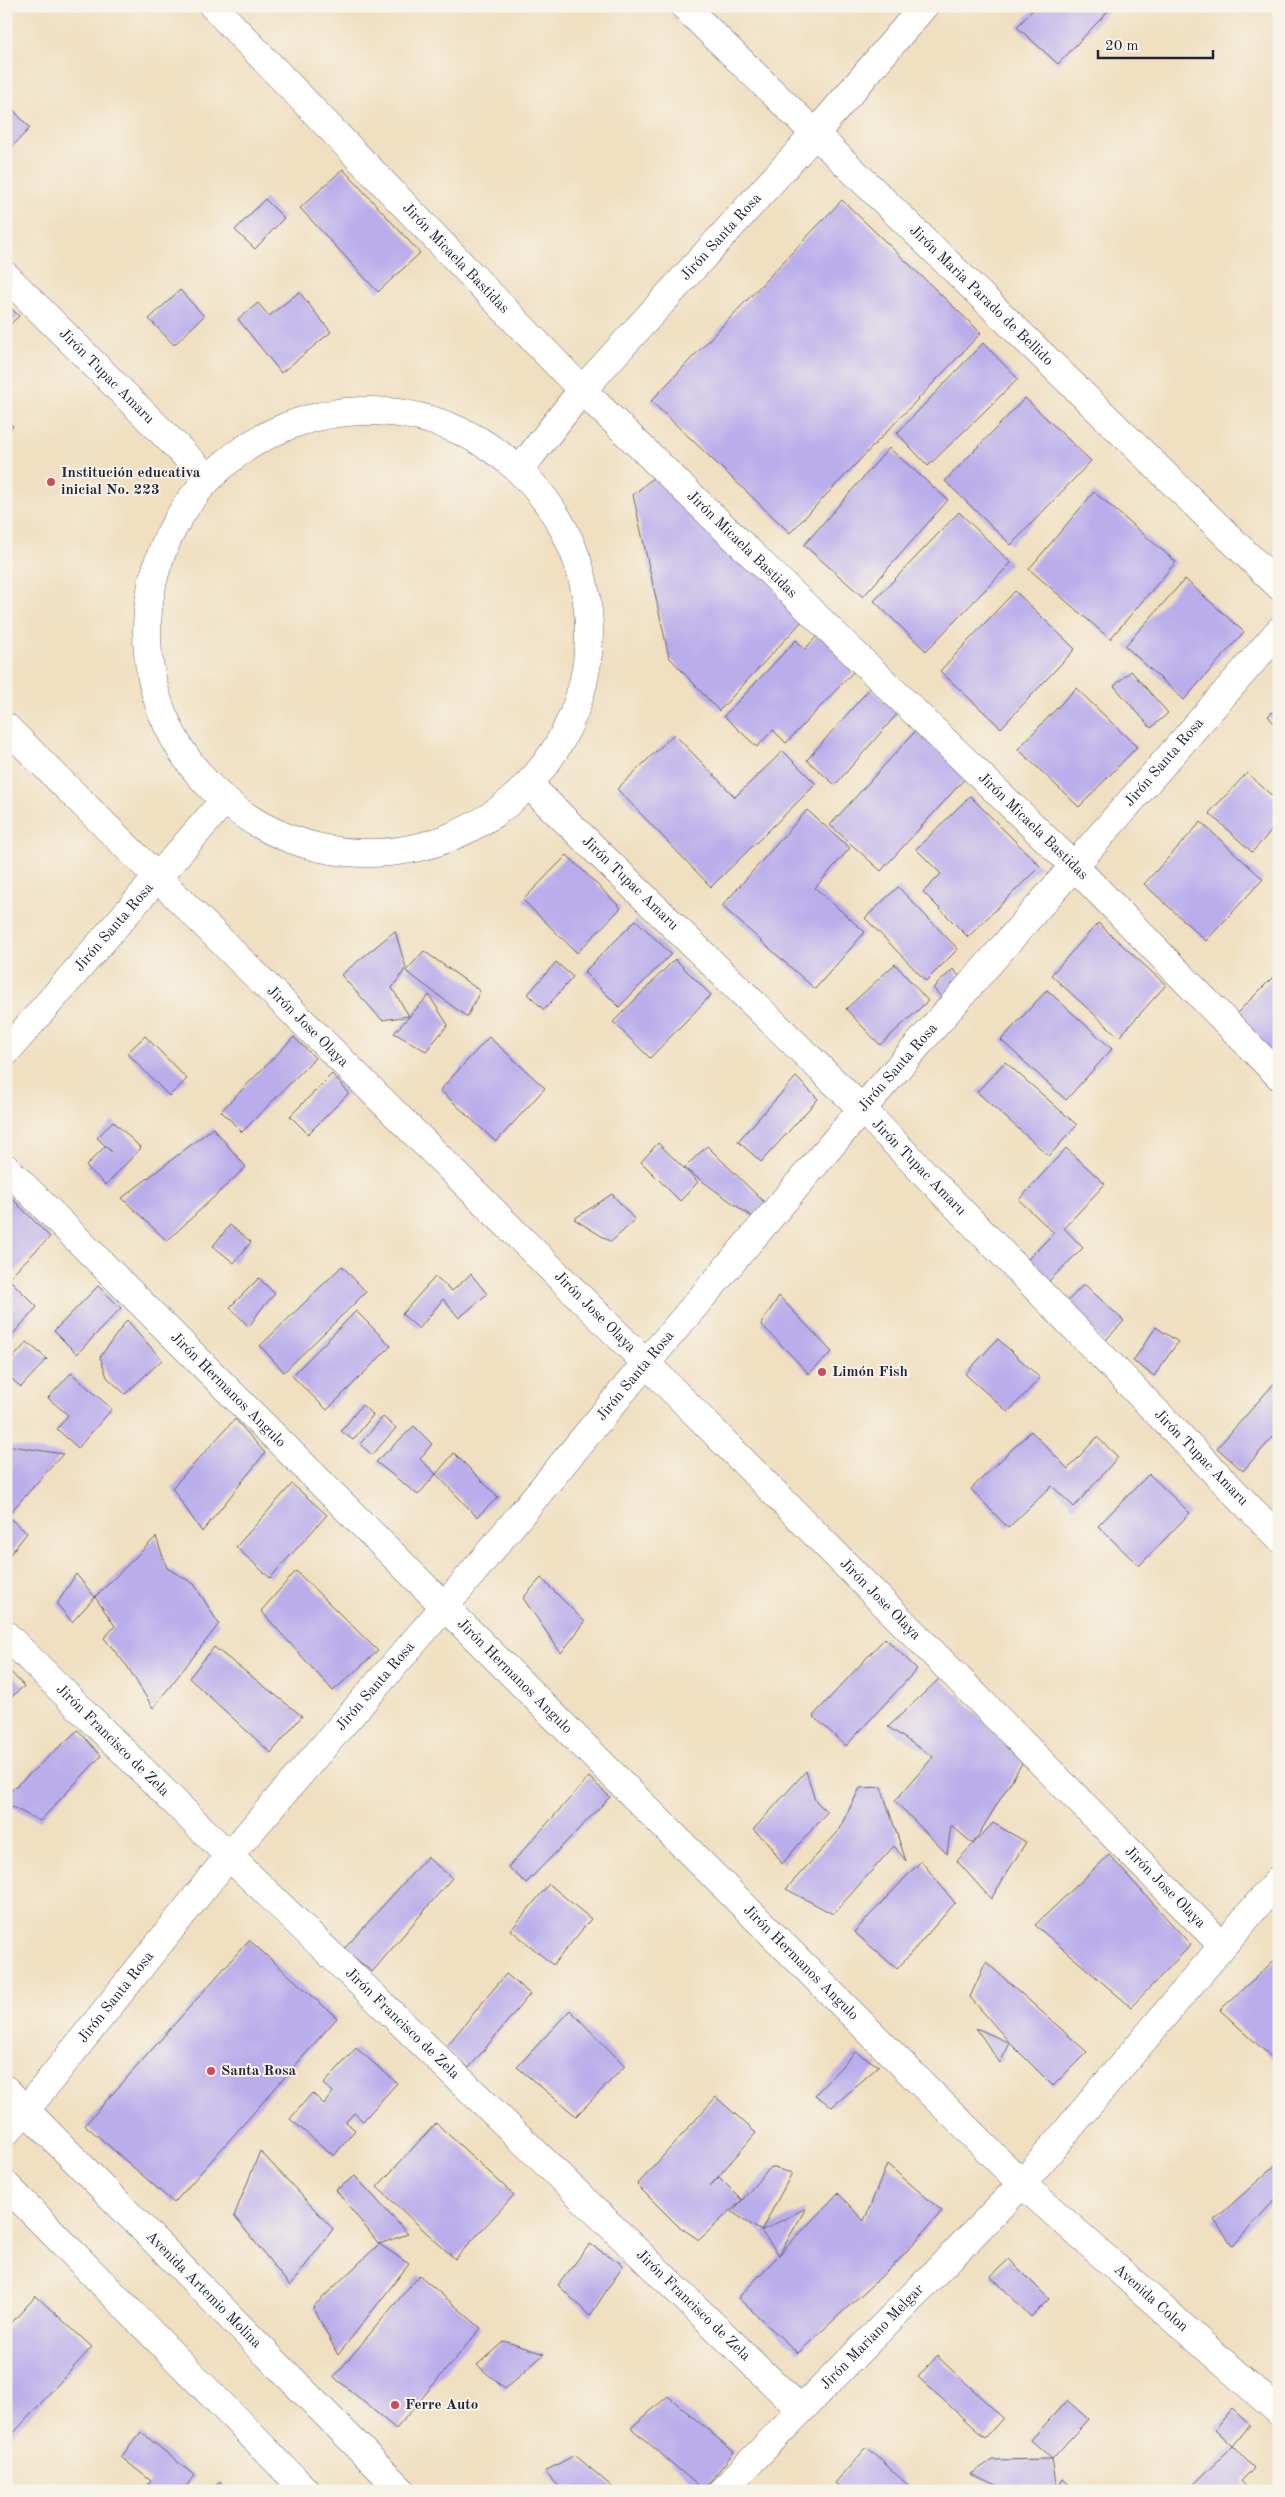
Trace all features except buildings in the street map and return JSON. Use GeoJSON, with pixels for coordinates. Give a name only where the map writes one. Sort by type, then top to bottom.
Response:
{"type":"FeatureCollection","features":[{"type":"Feature","properties":{"kind":"street","name":"Jirón Micaela Bastidas"},"geometry":{"type":"LineString","coordinates":[[213,6],[582,390],[1074,866],[1279,1076]]}},
{"type":"Feature","properties":{"kind":"street","name":"Jirón Maria Parado de Bellido"},"geometry":{"type":"LineString","coordinates":[[684,6],[814,135],[1279,586]]}},
{"type":"Feature","properties":{"kind":"street","name":"Jirón Santa Rosa"},"geometry":{"type":"LineString","coordinates":[[521,468],[582,390],[814,135],[924,6]]}},
{"type":"Feature","properties":{"kind":"street","name":"Jirón Tupac Amaru"},"geometry":{"type":"LineString","coordinates":[[6,276],[207,477]]}},
{"type":"Feature","properties":{"kind":"street"},"geometry":{"type":"LineString","coordinates":[[363,408],[448,422],[521,468],[571,539],[591,625],[576,711],[529,785],[461,835],[379,856],[296,844],[222,803],[167,731],[145,644],[159,554],[207,477],[278,427],[363,408]]}},
{"type":"Feature","properties":{"kind":"street","name":"Jirón Santa Rosa"},"geometry":{"type":"LineString","coordinates":[[6,2132],[26,2110],[230,1856],[444,1606],[646,1363],[862,1109],[1279,631]]}},
{"type":"Feature","properties":{"kind":"street","name":"Jirón Jose Olaya"},"geometry":{"type":"LineString","coordinates":[[6,727],[646,1363],[1222,1945]]}},
{"type":"Feature","properties":{"kind":"street","name":"Jirón Tupac Amaru"},"geometry":{"type":"LineString","coordinates":[[529,785],[862,1109],[1279,1538]]}},
{"type":"Feature","properties":{"kind":"street","name":"Jirón Santa Rosa"},"geometry":{"type":"LineString","coordinates":[[6,1052],[222,803]]}},
{"type":"Feature","properties":{"kind":"street","name":"Jirón Hermanos Angulo"},"geometry":{"type":"LineString","coordinates":[[6,1168],[1022,2184]]}},
{"type":"Feature","properties":{"kind":"street","name":"Jirón Francisco de Zela"},"geometry":{"type":"LineString","coordinates":[[6,1635],[230,1856],[801,2410]]}},
{"type":"Feature","properties":{"kind":"street","name":"Jirón Mariano Melgar"},"geometry":{"type":"LineString","coordinates":[[722,2491],[1022,2184],[1279,1879]]}},
{"type":"Feature","properties":{"kind":"street","name":"Avenida Artemio Molina"},"geometry":{"type":"LineString","coordinates":[[6,2090],[402,2491]]}},
{"type":"Feature","properties":{"kind":"street","name":"Avenida Colon"},"geometry":{"type":"LineString","coordinates":[[1022,2184],[1279,2412]]}},
{"type":"Feature","properties":{"kind":"street"},"geometry":{"type":"LineString","coordinates":[[6,2185],[306,2491]]}},
{"type":"Feature","properties":{"kind":"place","name":"Institución educativa inicial No. 223"},"geometry":{"type":"Point","coordinates":[51,482]}},
{"type":"Feature","properties":{"kind":"place","name":"Limón Fish"},"geometry":{"type":"Point","coordinates":[822,1372]}},
{"type":"Feature","properties":{"kind":"place","name":"Santa Rosa"},"geometry":{"type":"Point","coordinates":[211,2071]}},
{"type":"Feature","properties":{"kind":"place","name":"Ferre Auto"},"geometry":{"type":"Point","coordinates":[395,2405]}}]}
